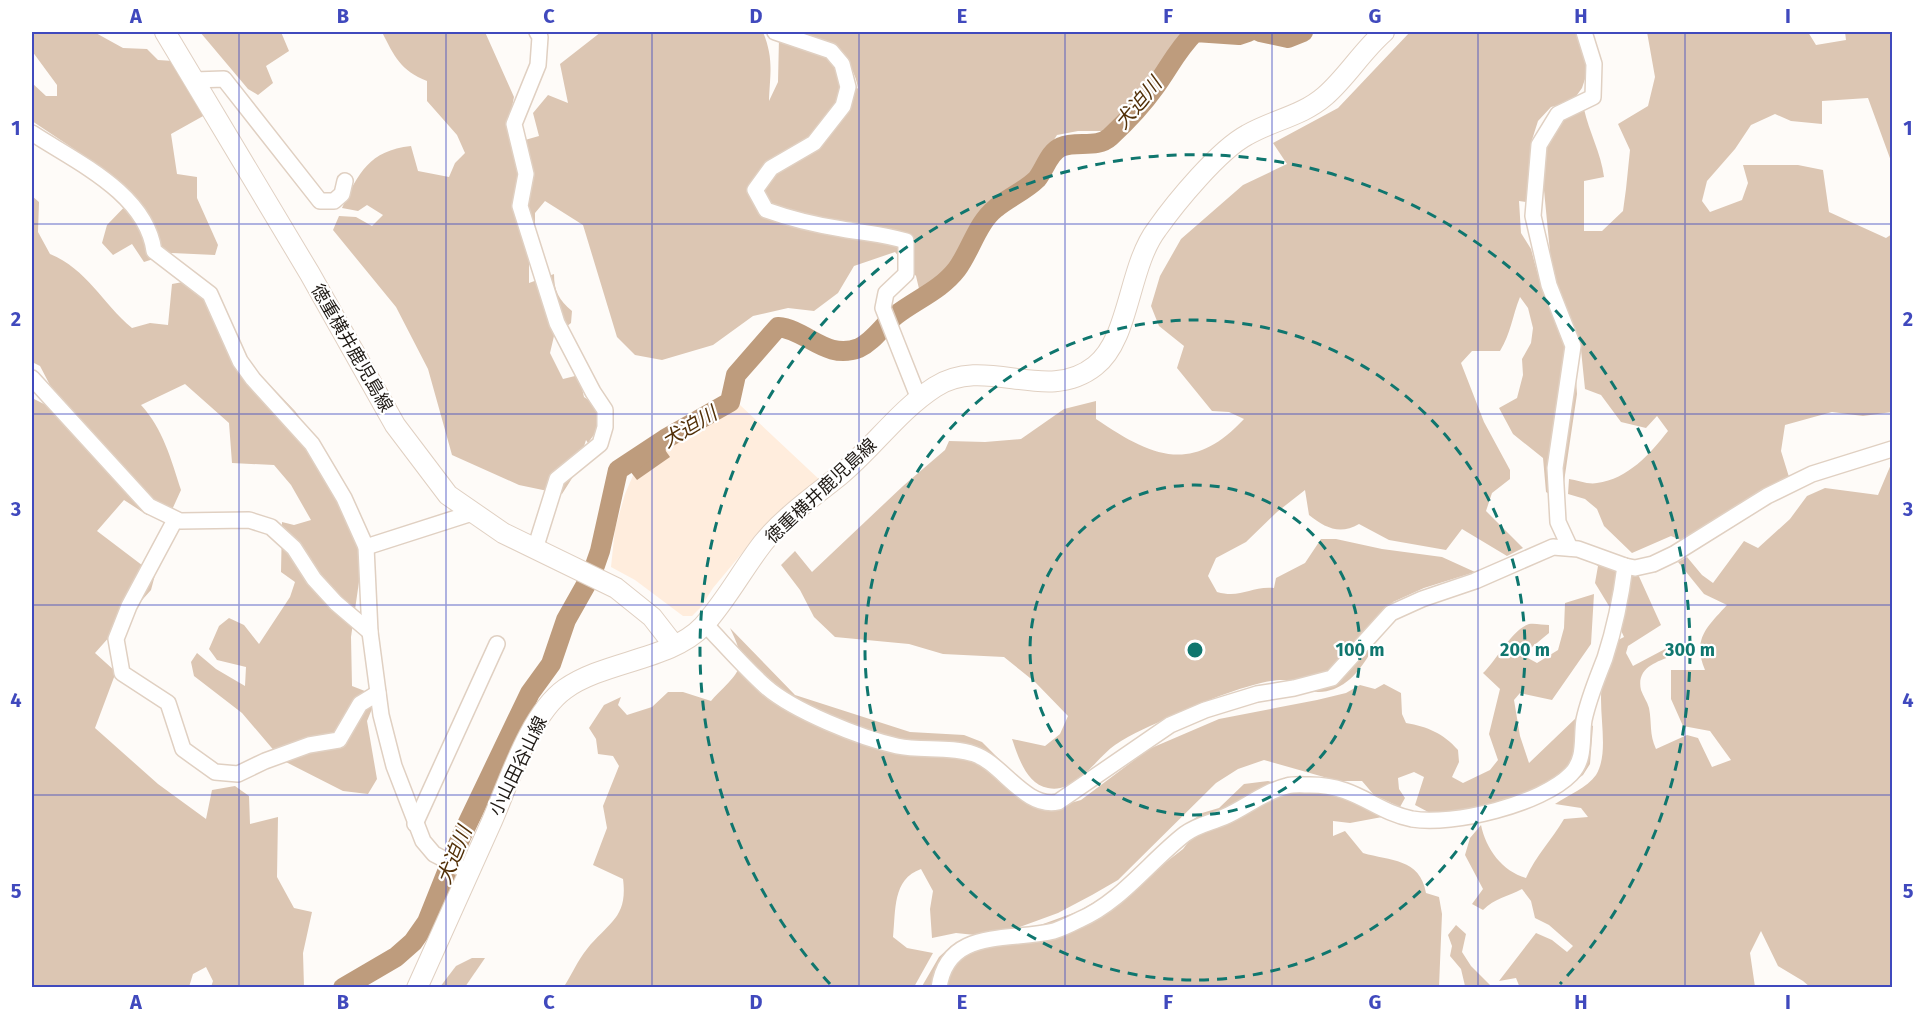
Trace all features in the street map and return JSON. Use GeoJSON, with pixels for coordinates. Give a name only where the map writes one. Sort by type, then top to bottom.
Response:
{"type":"FeatureCollection","features":[{"type":"Feature","properties":{"kind":"main road","name":"徳重横井鹿児島線"},"geometry":{"type":"LineString","coordinates":[[165,32],[310,274],[395,425],[448,495],[472,513],[535,549],[616,588],[652,617],[673,644],[687,639],[705,624],[765,541],[790,516],[840,476],[919,399],[942,383],[962,376],[986,375],[1031,383],[1061,383],[1094,368],[1104,358],[1117,336],[1143,251],[1175,206],[1232,144],[1256,130],[1294,115],[1325,96],[1384,32]]}},
{"type":"Feature","properties":{"kind":"main road","name":"小山田谷山線"},"geometry":{"type":"LineString","coordinates":[[417,987],[530,736],[555,697],[590,675],[673,644]]}},
{"type":"Feature","properties":{"kind":"street"},"geometry":{"type":"LineString","coordinates":[[535,549],[557,479],[600,444],[605,426],[605,410],[593,392],[557,323],[520,206],[526,174],[514,124],[538,65],[540,37],[537,32]]}},
{"type":"Feature","properties":{"kind":"street"},"geometry":{"type":"LineString","coordinates":[[775,32],[831,51],[842,64],[848,87],[843,106],[814,142],[771,168],[755,190],[765,210],[791,219],[844,230],[884,233],[906,241],[906,274],[886,293],[883,308],[919,399]]}},
{"type":"Feature","properties":{"kind":"street"},"geometry":{"type":"LineString","coordinates":[[1570,548],[1558,522],[1555,468],[1573,346],[1549,285],[1533,216],[1539,145],[1558,114],[1593,97],[1594,64],[1584,32]]}},
{"type":"Feature","properties":{"kind":"street"},"geometry":{"type":"LineString","coordinates":[[194,80],[224,79],[320,201],[334,201],[342,194],[345,181]]}},
{"type":"Feature","properties":{"kind":"street"},"geometry":{"type":"LineString","coordinates":[[32,133],[122,193],[138,210],[148,226],[154,250],[210,294],[240,361],[253,379],[312,444],[344,498],[366,547],[370,632],[381,715],[394,766],[423,841],[434,854],[469,872]]}},
{"type":"Feature","properties":{"kind":"street"},"geometry":{"type":"LineString","coordinates":[[32,378],[148,506],[175,520],[202,522],[249,520],[271,527],[294,548],[314,579],[336,603],[370,632]]}},
{"type":"Feature","properties":{"kind":"street"},"geometry":{"type":"LineString","coordinates":[[705,624],[767,688],[797,706],[866,738],[900,747],[975,754],[1027,793],[1042,803],[1050,804],[1058,802],[1170,726],[1196,714],[1257,694],[1294,688],[1332,678],[1391,613],[1422,599],[1474,581],[1539,551],[1553,548],[1570,548],[1635,568],[1653,564],[1674,554],[1767,495],[1812,474],[1893,449]]}},
{"type":"Feature","properties":{"kind":"street"},"geometry":{"type":"LineString","coordinates":[[366,547],[472,513]]}},
{"type":"Feature","properties":{"kind":"street"},"geometry":{"type":"LineString","coordinates":[[175,520],[129,606],[116,639],[122,673],[168,703],[183,748],[215,772],[238,774],[265,761],[309,745],[339,740],[360,704],[378,693]]}},
{"type":"Feature","properties":{"kind":"street"},"geometry":{"type":"LineString","coordinates":[[939,987],[943,969],[965,946],[980,940],[1053,931],[1078,921],[1131,883],[1185,834],[1202,824],[1224,818],[1264,794],[1288,785],[1329,785],[1347,790],[1412,819],[1441,820],[1492,811],[1550,789],[1572,773],[1582,754],[1590,691],[1604,660],[1620,610],[1625,566]]}},
{"type":"Feature","properties":{"kind":"street"},"geometry":{"type":"LineString","coordinates":[[415,824],[497,644]]}},
{"type":"Feature","properties":{"kind":"shaded area"},"geometry":{"type":"Polygon","coordinates":[[[32,32],[94,32],[123,48],[147,49],[158,60],[173,61],[205,115],[171,134],[177,174],[197,177],[197,198],[218,245],[215,255],[172,253],[144,262],[132,244],[113,255],[102,243],[107,225],[133,198],[80,153],[32,121],[32,83],[46,96],[57,96],[57,85],[32,51],[32,32]]]}},
{"type":"Feature","properties":{"kind":"shaded area"},"geometry":{"type":"Polygon","coordinates":[[[200,32],[281,32],[289,51],[266,66],[273,83],[258,95],[248,89],[200,32]]]}},
{"type":"Feature","properties":{"kind":"shaded area"},"geometry":{"type":"Polygon","coordinates":[[[382,32],[485,32],[514,97],[512,107],[521,119],[525,140],[539,136],[533,113],[548,95],[568,103],[560,64],[601,32],[763,32],[770,58],[769,101],[778,82],[779,38],[822,53],[844,71],[858,89],[851,69],[838,52],[820,40],[800,32],[1207,32],[1143,90],[1117,122],[1103,131],[1078,131],[1057,135],[1027,177],[993,201],[954,263],[920,293],[916,276],[895,252],[854,266],[838,293],[814,311],[788,308],[753,316],[713,345],[662,360],[635,355],[617,337],[583,225],[545,201],[535,213],[535,230],[529,254],[529,283],[554,274],[558,295],[572,311],[571,323],[554,336],[550,353],[563,379],[579,375],[584,397],[599,407],[601,425],[588,443],[586,440],[576,472],[562,494],[519,485],[452,455],[428,369],[396,307],[333,230],[339,216],[356,217],[372,226],[383,215],[367,205],[358,211],[342,208],[360,174],[375,158],[411,146],[418,171],[449,177],[455,163],[465,153],[457,135],[427,101],[427,81],[399,62],[382,32]]]}},
{"type":"Feature","properties":{"kind":"shaded area"},"geometry":{"type":"Polygon","coordinates":[[[1410,32],[1586,32],[1590,64],[1582,88],[1572,102],[1551,107],[1538,121],[1531,143],[1534,203],[1519,201],[1521,233],[1531,249],[1542,290],[1557,316],[1576,379],[1577,394],[1561,502],[1546,492],[1543,458],[1513,434],[1499,408],[1517,398],[1523,375],[1522,359],[1531,343],[1533,328],[1528,308],[1520,297],[1500,351],[1472,351],[1461,363],[1484,422],[1510,470],[1510,479],[1492,493],[1486,511],[1523,548],[1507,556],[1462,529],[1446,550],[1389,540],[1359,524],[1345,529],[1333,528],[1309,515],[1305,490],[1277,512],[1246,542],[1216,558],[1208,576],[1217,592],[1233,594],[1274,588],[1276,578],[1305,563],[1321,539],[1336,539],[1382,549],[1442,557],[1475,572],[1424,588],[1393,602],[1367,659],[1346,682],[1334,689],[1315,692],[1285,680],[1260,683],[1228,693],[1196,705],[1128,737],[1115,745],[1085,774],[1068,786],[1048,788],[1040,785],[1024,768],[1012,739],[1045,746],[1060,734],[1068,716],[1035,682],[1004,657],[943,654],[909,644],[835,637],[814,617],[800,590],[781,565],[795,551],[812,572],[903,486],[945,450],[949,441],[985,442],[1021,439],[1064,409],[1096,401],[1096,419],[1135,443],[1154,450],[1171,454],[1189,454],[1207,448],[1225,437],[1244,419],[1229,412],[1212,411],[1177,368],[1184,346],[1159,326],[1151,306],[1160,276],[1181,239],[1243,185],[1287,164],[1273,143],[1338,108],[1410,32]]]}},
{"type":"Feature","properties":{"kind":"shaded area"},"geometry":{"type":"Polygon","coordinates":[[[1647,32],[1808,32],[1816,45],[1846,40],[1845,32],[1892,32],[1892,185],[1891,161],[1868,98],[1822,101],[1822,124],[1791,121],[1775,114],[1751,125],[1735,149],[1707,181],[1702,201],[1710,212],[1742,200],[1748,183],[1743,165],[1798,165],[1823,170],[1829,212],[1886,238],[1892,234],[1892,412],[1863,416],[1832,412],[1785,425],[1781,451],[1789,477],[1683,541],[1671,536],[1632,553],[1604,526],[1597,509],[1585,499],[1568,494],[1569,479],[1594,483],[1608,481],[1619,476],[1646,457],[1668,431],[1657,416],[1646,428],[1621,422],[1601,395],[1585,389],[1581,350],[1552,273],[1541,159],[1552,126],[1570,111],[1584,109],[1604,177],[1584,181],[1584,231],[1602,231],[1623,211],[1630,150],[1618,124],[1648,106],[1655,77],[1647,32]]]}},
{"type":"Feature","properties":{"kind":"shaded area"},"geometry":{"type":"Polygon","coordinates":[[[32,196],[39,202],[38,232],[50,254],[63,260],[84,277],[132,328],[150,323],[168,325],[172,284],[199,279],[247,361],[295,411],[333,465],[352,499],[359,532],[361,568],[351,637],[352,686],[370,693],[374,704],[367,721],[377,779],[368,794],[343,791],[282,760],[242,713],[194,676],[191,662],[197,653],[216,669],[245,686],[246,667],[217,660],[209,649],[219,626],[229,618],[244,625],[259,644],[290,597],[295,582],[281,572],[282,522],[294,525],[311,520],[291,485],[274,465],[232,463],[229,423],[185,384],[141,405],[161,434],[181,490],[171,512],[147,515],[124,500],[97,531],[155,575],[151,590],[95,653],[116,672],[95,728],[158,784],[206,819],[212,790],[235,786],[249,796],[250,824],[278,817],[277,877],[294,908],[312,912],[303,953],[304,987],[211,987],[213,981],[206,967],[193,974],[189,987],[32,987],[32,398],[46,405],[52,389],[40,366],[32,362],[32,196]]]}},
{"type":"Feature","properties":{"kind":"shaded area"},"geometry":{"type":"Polygon","coordinates":[[[740,405],[822,482],[748,546],[692,616],[683,616],[635,580],[611,567],[615,529],[634,473],[680,433],[686,441],[740,405]]]}},
{"type":"Feature","properties":{"kind":"shaded area"},"geometry":{"type":"Polygon","coordinates":[[[663,447],[670,457],[637,480],[630,471],[663,447]]]}},
{"type":"Feature","properties":{"kind":"shaded area"},"geometry":{"type":"Polygon","coordinates":[[[1892,462],[1892,987],[1810,987],[1778,966],[1761,931],[1750,953],[1755,987],[1520,988],[1516,978],[1499,981],[1536,933],[1552,940],[1567,952],[1573,946],[1549,925],[1535,918],[1531,901],[1522,889],[1497,900],[1483,910],[1472,904],[1483,889],[1465,855],[1470,838],[1481,825],[1483,834],[1496,858],[1517,875],[1526,878],[1534,862],[1564,819],[1588,817],[1581,808],[1555,804],[1588,784],[1596,775],[1600,765],[1603,742],[1601,691],[1603,679],[1618,640],[1624,637],[1595,583],[1598,566],[1590,561],[1637,572],[1661,625],[1628,646],[1626,653],[1633,666],[1667,648],[1672,656],[1649,667],[1641,676],[1641,690],[1649,708],[1656,749],[1687,735],[1698,738],[1712,767],[1731,760],[1710,731],[1683,726],[1671,699],[1671,670],[1705,670],[1701,659],[1701,642],[1708,627],[1727,605],[1704,594],[1678,562],[1687,557],[1702,575],[1713,583],[1744,541],[1758,548],[1790,519],[1807,496],[1825,488],[1878,495],[1892,462]]]}},
{"type":"Feature","properties":{"kind":"shaded area"},"geometry":{"type":"Polygon","coordinates":[[[1594,594],[1591,644],[1552,700],[1520,693],[1514,700],[1520,736],[1529,763],[1577,717],[1593,726],[1590,764],[1583,775],[1568,786],[1528,802],[1432,814],[1415,805],[1424,777],[1414,772],[1398,778],[1399,789],[1405,798],[1400,807],[1374,795],[1362,781],[1338,781],[1264,760],[1238,769],[1216,783],[1118,880],[1058,913],[1017,928],[975,935],[956,933],[932,938],[930,909],[933,891],[921,869],[912,874],[905,880],[897,897],[893,937],[907,948],[933,953],[914,987],[560,988],[565,985],[587,949],[615,918],[623,903],[623,879],[593,865],[607,828],[603,806],[619,766],[613,756],[598,754],[596,739],[589,728],[604,705],[621,697],[618,705],[627,715],[652,707],[668,692],[683,692],[711,701],[735,676],[738,669],[739,652],[730,628],[795,695],[910,732],[964,735],[982,742],[1034,794],[1067,804],[1081,800],[1149,749],[1219,719],[1317,700],[1346,693],[1360,685],[1375,689],[1384,684],[1401,693],[1402,714],[1406,723],[1435,732],[1447,739],[1458,750],[1459,762],[1452,777],[1463,783],[1490,770],[1498,760],[1489,734],[1500,689],[1483,673],[1511,638],[1529,624],[1549,625],[1549,633],[1532,647],[1526,657],[1537,663],[1558,650],[1564,628],[1565,603],[1594,594]]]}},
{"type":"Feature","properties":{"kind":"shaded area"},"geometry":{"type":"Polygon","coordinates":[[[1268,781],[1312,789],[1333,790],[1356,786],[1393,815],[1350,823],[1333,821],[1333,836],[1345,831],[1363,853],[1411,867],[1423,882],[1426,893],[1439,897],[1442,914],[1439,987],[921,988],[939,957],[951,946],[1021,932],[1079,911],[1111,892],[1143,880],[1183,849],[1192,837],[1186,825],[1202,813],[1219,808],[1244,784],[1268,781]]]}},
{"type":"Feature","properties":{"kind":"shaded area"},"geometry":{"type":"Polygon","coordinates":[[[1456,925],[1466,934],[1462,952],[1471,966],[1492,987],[1447,987],[1465,986],[1461,969],[1450,956],[1452,946],[1448,935],[1456,925]]]}},
{"type":"Feature","properties":{"kind":"shaded area"},"geometry":{"type":"Polygon","coordinates":[[[472,958],[485,958],[465,987],[440,987],[456,966],[472,958]]]}},
{"type":"Feature","properties":{"kind":"waterway","name":"犬迫川"},"geometry":{"type":"LineString","coordinates":[[343,988],[396,957],[413,942],[427,922],[461,837],[530,693],[551,664],[566,620],[592,574],[600,551],[618,470],[665,439],[730,402],[736,375],[778,327],[798,333],[826,348],[847,351],[864,345],[896,315],[936,289],[951,276],[962,262],[989,214],[1037,179],[1057,149],[1067,145],[1105,141],[1128,120],[1195,32],[1239,35],[1248,32]]}},
{"type":"Feature","properties":{"kind":"waterway","name":"犬迫川"},"geometry":{"type":"LineString","coordinates":[[1260,32],[1288,38],[1303,32]]}}]}
